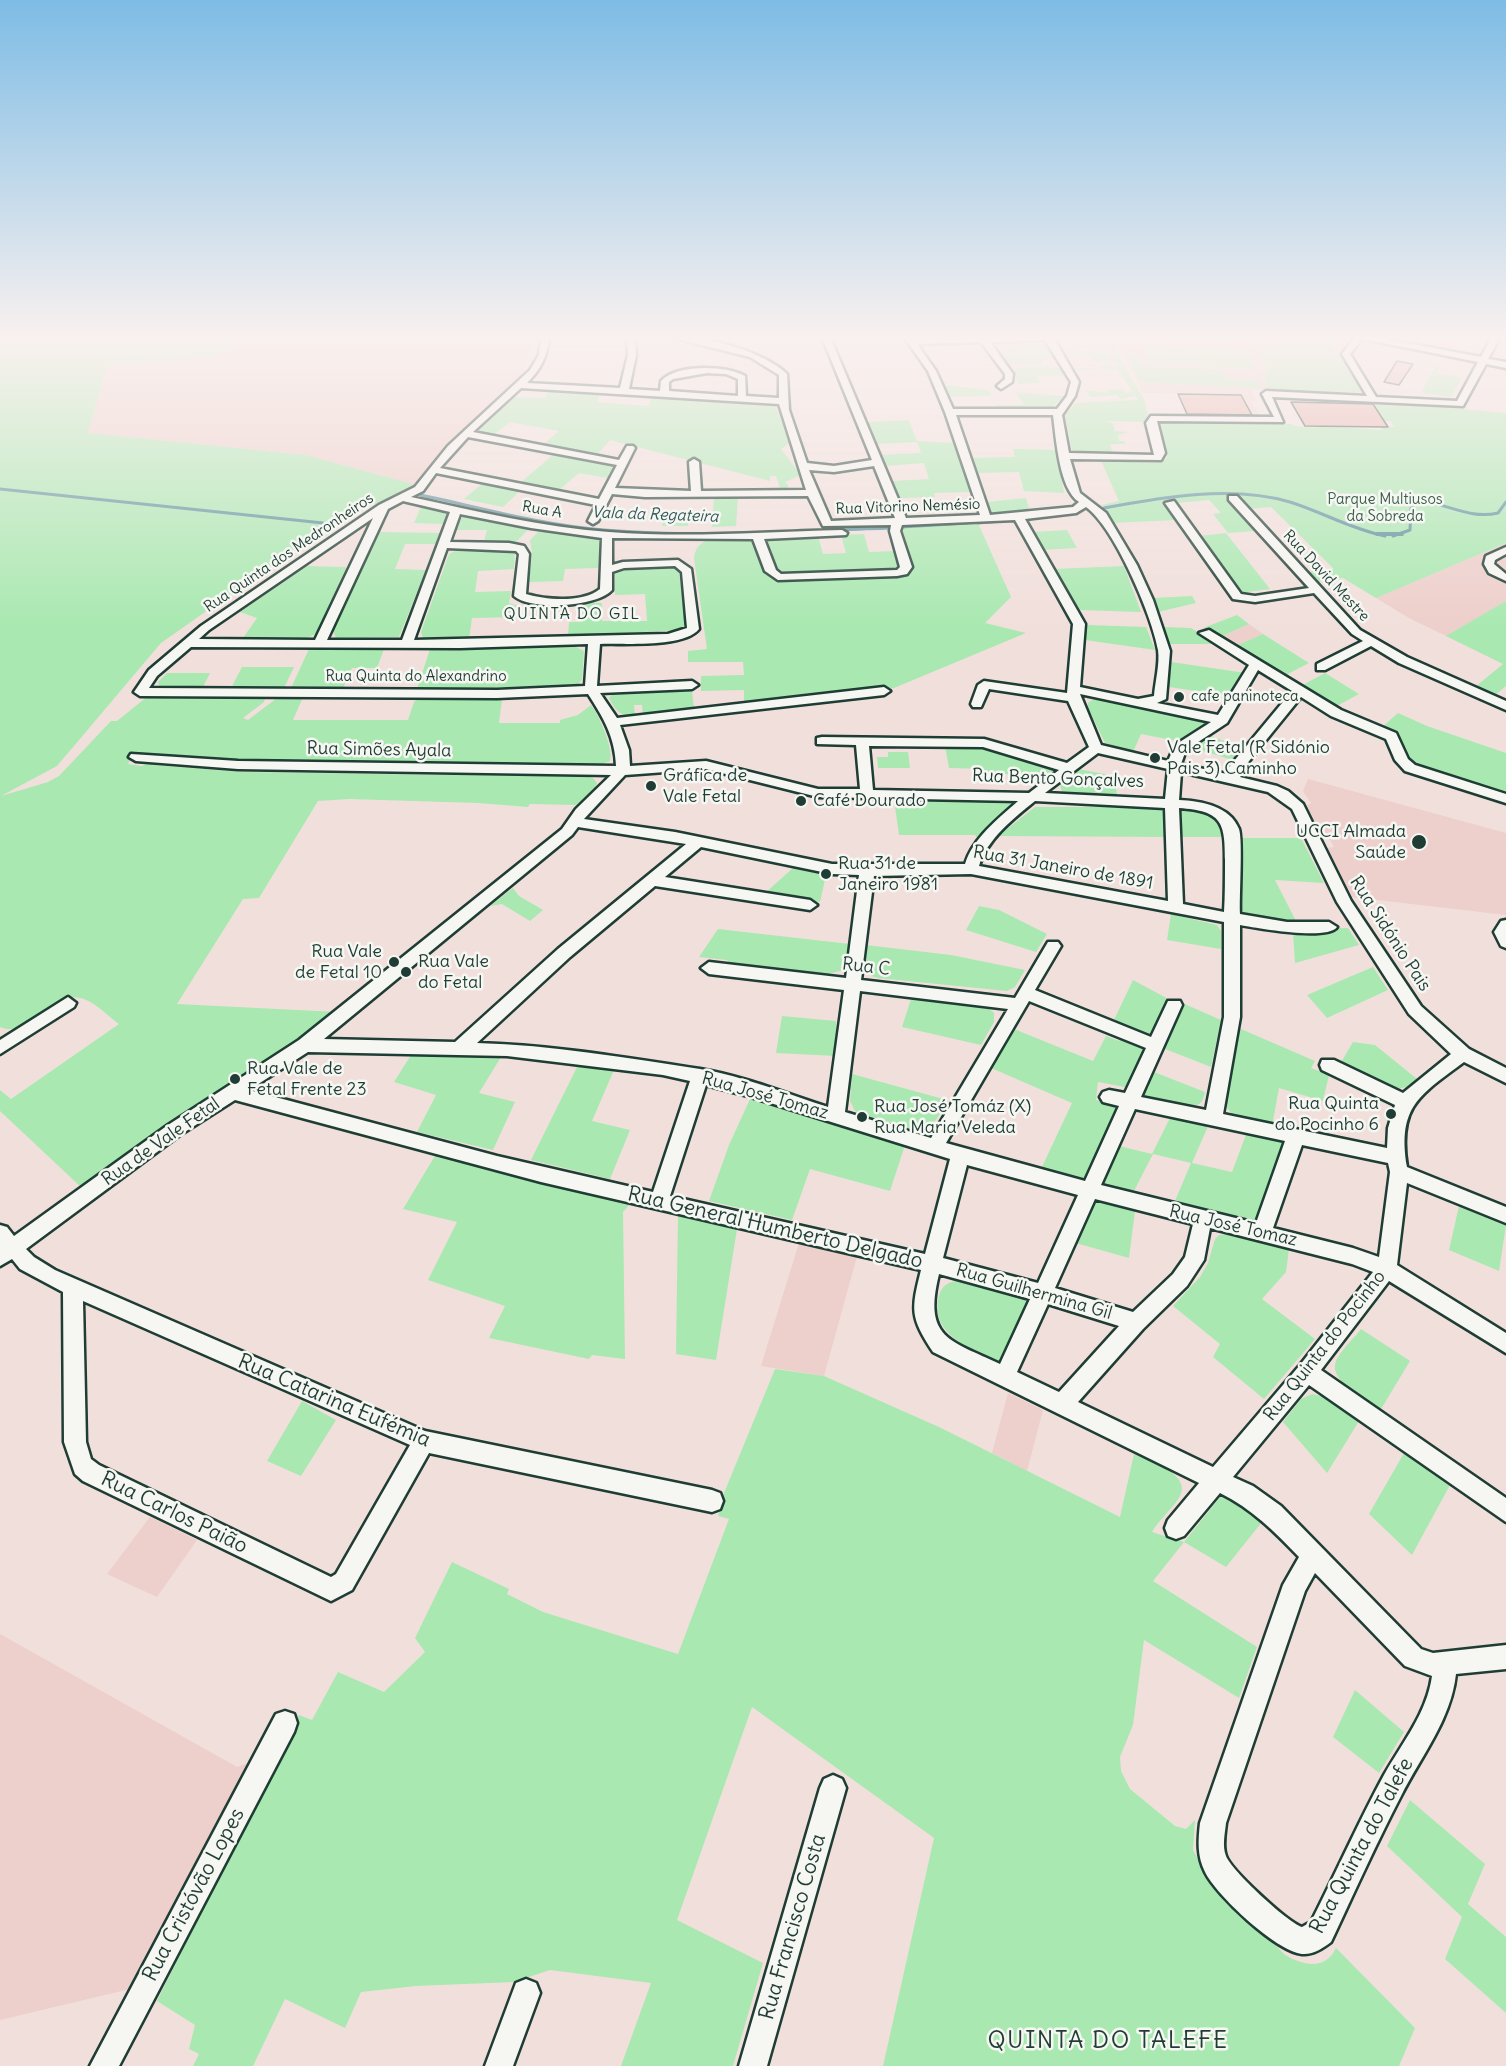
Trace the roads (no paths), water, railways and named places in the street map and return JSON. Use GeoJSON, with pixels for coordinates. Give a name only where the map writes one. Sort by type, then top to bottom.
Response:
{"type":"FeatureCollection","features":[{"type":"Feature","properties":{"kind":"street","name":"Rua Vitorino Nemésio"},"geometry":{"type":"LineString","coordinates":[[792,433],[812,493],[827,525],[898,525],[1019,517],[1076,510],[1084,503]]}},
{"type":"Feature","properties":{"kind":"street"},"geometry":{"type":"LineString","coordinates":[[757,536],[774,574],[787,578],[903,572],[906,567],[898,525],[878,462],[866,433]]}},
{"type":"Feature","properties":{"kind":"street"},"geometry":{"type":"LineString","coordinates":[[957,433],[986,518]]}},
{"type":"Feature","properties":{"kind":"street"},"geometry":{"type":"LineString","coordinates":[[1061,433],[1070,483],[1078,499],[1101,513],[1132,566],[1147,600],[1164,651],[1160,699],[1138,703]]}},
{"type":"Feature","properties":{"kind":"street"},"geometry":{"type":"LineString","coordinates":[[1064,456],[1158,458],[1160,453],[1154,433]]}},
{"type":"Feature","properties":{"kind":"street"},"geometry":{"type":"LineString","coordinates":[[466,435],[622,463]]}},
{"type":"Feature","properties":{"kind":"street","name":"Rua Quinta dos Medronheiros"},"geometry":{"type":"LineString","coordinates":[[140,692],[153,673],[186,643],[280,575],[383,507],[419,489],[451,448],[466,435]]}},
{"type":"Feature","properties":{"kind":"street"},"geometry":{"type":"LineString","coordinates":[[593,521],[630,448]]}},
{"type":"Feature","properties":{"kind":"street"},"geometry":{"type":"LineString","coordinates":[[694,462],[696,494]]}},
{"type":"Feature","properties":{"kind":"street"},"geometry":{"type":"LineString","coordinates":[[803,466],[834,469],[878,462]]}},
{"type":"Feature","properties":{"kind":"street"},"geometry":{"type":"LineString","coordinates":[[434,470],[602,503]]}},
{"type":"Feature","properties":{"kind":"street"},"geometry":{"type":"LineString","coordinates":[[608,491],[696,494],[812,493]]}},
{"type":"Feature","properties":{"kind":"street","name":"Rua A"},"geometry":{"type":"LineString","coordinates":[[402,498],[456,510],[607,535],[662,538],[757,536],[898,525]]}},
{"type":"Feature","properties":{"kind":"street","name":"Rua David Mestre"},"geometry":{"type":"LineString","coordinates":[[1233,498],[1347,624],[1370,642],[1403,660],[1506,706]]}},
{"type":"Feature","properties":{"kind":"street"},"geometry":{"type":"LineString","coordinates":[[1170,503],[1237,597],[1255,599],[1315,590]]}},
{"type":"Feature","properties":{"kind":"street"},"geometry":{"type":"LineString","coordinates":[[319,644],[383,507]]}},
{"type":"Feature","properties":{"kind":"street"},"geometry":{"type":"LineString","coordinates":[[407,644],[456,510]]}},
{"type":"Feature","properties":{"kind":"street"},"geometry":{"type":"LineString","coordinates":[[971,869],[973,857],[987,837],[1033,797],[1096,748],[1073,694],[1079,624],[1055,585],[1019,517]]}},
{"type":"Feature","properties":{"kind":"street"},"geometry":{"type":"LineString","coordinates":[[443,545],[520,548],[524,554],[519,591],[520,596],[527,599],[598,597],[606,590],[607,535]]}},
{"type":"Feature","properties":{"kind":"street"},"geometry":{"type":"LineString","coordinates":[[1506,550],[1493,556],[1489,564],[1493,571],[1506,578]]}},
{"type":"Feature","properties":{"kind":"street"},"geometry":{"type":"LineString","coordinates":[[186,643],[407,644],[594,640],[678,637],[688,634],[695,622],[687,571],[683,565],[671,563],[623,565],[610,568],[606,574]]}},
{"type":"Feature","properties":{"kind":"street"},"geometry":{"type":"LineString","coordinates":[[1205,633],[1336,713],[1390,736],[1395,740],[1397,755],[1410,768],[1506,799]]}},
{"type":"Feature","properties":{"kind":"street"},"geometry":{"type":"LineString","coordinates":[[594,640],[591,690],[613,722],[624,758],[622,771]]}},
{"type":"Feature","properties":{"kind":"street"},"geometry":{"type":"LineString","coordinates":[[1321,667],[1370,642]]}},
{"type":"Feature","properties":{"kind":"street"},"geometry":{"type":"LineString","coordinates":[[1176,909],[1172,802],[1174,766],[1180,748],[1222,720],[1232,699],[1255,665]]}},
{"type":"Feature","properties":{"kind":"street","name":"Rua Quinta do Alexandrino"},"geometry":{"type":"LineString","coordinates":[[140,692],[497,694],[692,685]]}},
{"type":"Feature","properties":{"kind":"street"},"geometry":{"type":"LineString","coordinates":[[976,704],[984,685],[1138,703],[1222,720]]}},
{"type":"Feature","properties":{"kind":"street"},"geometry":{"type":"LineString","coordinates":[[613,722],[884,691]]}},
{"type":"Feature","properties":{"kind":"street"},"geometry":{"type":"LineString","coordinates":[[1233,780],[1234,770],[1299,691]]}},
{"type":"Feature","properties":{"kind":"street"},"geometry":{"type":"LineString","coordinates":[[822,741],[984,743],[1071,769]]}},
{"type":"Feature","properties":{"kind":"street"},"geometry":{"type":"LineString","coordinates":[[862,741],[867,794]]}},
{"type":"Feature","properties":{"kind":"street","name":"Rua Sidónio Pais"},"geometry":{"type":"LineString","coordinates":[[1096,748],[1272,789],[1293,800],[1344,903],[1399,988],[1435,1031],[1463,1054],[1506,1076]]}},
{"type":"Feature","properties":{"kind":"street","name":"Rua Simões Ayala"},"geometry":{"type":"LineString","coordinates":[[136,757],[238,765],[622,771]]}},
{"type":"Feature","properties":{"kind":"street","name":"Rua Bento Gonçalves"},"geometry":{"type":"LineString","coordinates":[[622,771],[706,765],[818,793],[1172,802],[1199,805],[1212,810],[1229,823],[1232,830],[1232,1017],[1213,1119]]}},
{"type":"Feature","properties":{"kind":"street","name":"Rua de Vale Fetal"},"geometry":{"type":"LineString","coordinates":[[8,1252],[174,1130],[305,1045],[553,844],[622,771]]}},
{"type":"Feature","properties":{"kind":"street","name":"Rua 31 Janeiro de 1891"},"geometry":{"type":"LineString","coordinates":[[576,822],[698,842],[823,867],[867,871],[971,869],[1176,909],[1287,927],[1329,927]]}},
{"type":"Feature","properties":{"kind":"street"},"geometry":{"type":"LineString","coordinates":[[460,1048],[514,998],[698,842]]}},
{"type":"Feature","properties":{"kind":"street"},"geometry":{"type":"LineString","coordinates":[[836,1116],[867,871]]}},
{"type":"Feature","properties":{"kind":"street"},"geometry":{"type":"LineString","coordinates":[[651,880],[810,905]]}},
{"type":"Feature","properties":{"kind":"street"},"geometry":{"type":"LineString","coordinates":[[1506,925],[1502,932],[1506,942]]}},
{"type":"Feature","properties":{"kind":"street"},"geometry":{"type":"LineString","coordinates":[[935,1147],[1053,946]]}},
{"type":"Feature","properties":{"kind":"street","name":"Rua C"},"geometry":{"type":"LineString","coordinates":[[709,968],[854,985],[1021,998],[1109,1026],[1155,1045]]}},
{"type":"Feature","properties":{"kind":"street"},"geometry":{"type":"LineString","coordinates":[[2,1043],[68,1003]]}},
{"type":"Feature","properties":{"kind":"street"},"geometry":{"type":"LineString","coordinates":[[1005,1377],[1174,1005]]}},
{"type":"Feature","properties":{"kind":"street","name":"Rua José Tomaz"},"geometry":{"type":"LineString","coordinates":[[305,1045],[460,1048],[554,1054],[700,1076],[960,1155],[1090,1191],[1337,1251],[1387,1269],[1506,1344]]}},
{"type":"Feature","properties":{"kind":"street"},"geometry":{"type":"LineString","coordinates":[[1328,1065],[1405,1102],[1463,1054]]}},
{"type":"Feature","properties":{"kind":"street"},"geometry":{"type":"LineString","coordinates":[[659,1201],[700,1076]]}},
{"type":"Feature","properties":{"kind":"street","name":"Rua General Humberto Delgado"},"geometry":{"type":"LineString","coordinates":[[232,1092],[583,1184],[932,1262],[923,1312],[931,1335],[940,1345],[954,1354],[1245,1494],[1273,1514],[1405,1652],[1422,1663],[1445,1664],[1506,1657]]}},
{"type":"Feature","properties":{"kind":"street"},"geometry":{"type":"LineString","coordinates":[[1109,1097],[1296,1136],[1397,1165],[1506,1215]]}},
{"type":"Feature","properties":{"kind":"street","name":"Rua Quinta do Pocinho"},"geometry":{"type":"LineString","coordinates":[[1176,1528],[1307,1372],[1387,1269],[1400,1117],[1405,1102]]}},
{"type":"Feature","properties":{"kind":"street"},"geometry":{"type":"LineString","coordinates":[[1262,1233],[1296,1136]]}},
{"type":"Feature","properties":{"kind":"street"},"geometry":{"type":"LineString","coordinates":[[932,1262],[960,1155]]}},
{"type":"Feature","properties":{"kind":"street"},"geometry":{"type":"LineString","coordinates":[[1062,1404],[1136,1322],[1180,1280],[1194,1260],[1203,1219]]}},
{"type":"Feature","properties":{"kind":"street","name":"Rua Catarina Eufémia"},"geometry":{"type":"LineString","coordinates":[[0,1233],[8,1252],[73,1288],[424,1441],[712,1501]]}},
{"type":"Feature","properties":{"kind":"street","name":"Rua Guilhermina Gil"},"geometry":{"type":"LineString","coordinates":[[932,1262],[1043,1292],[1136,1322]]}},
{"type":"Feature","properties":{"kind":"street","name":"Rua Carlos Paião"},"geometry":{"type":"LineString","coordinates":[[73,1288],[75,1442],[83,1466],[91,1473],[331,1588],[344,1582],[424,1441]]}},
{"type":"Feature","properties":{"kind":"street"},"geometry":{"type":"LineString","coordinates":[[1307,1372],[1506,1511]]}},
{"type":"Feature","properties":{"kind":"street","name":"Rua Quinta do Talefe"},"geometry":{"type":"LineString","coordinates":[[1312,1556],[1295,1585],[1213,1823],[1211,1839],[1211,1852],[1220,1870],[1271,1924],[1286,1934],[1307,1941],[1316,1939],[1321,1932],[1393,1785],[1436,1711],[1441,1697],[1445,1664]]}},
{"type":"Feature","properties":{"kind":"street","name":"Rua Cristóvão Lopes"},"geometry":{"type":"LineString","coordinates":[[104,2066],[285,1723]]}},
{"type":"Feature","properties":{"kind":"street","name":"Rua Francisco Costa"},"geometry":{"type":"LineString","coordinates":[[753,2066],[833,1788]]}},
{"type":"Feature","properties":{"kind":"street"},"geometry":{"type":"LineString","coordinates":[[499,2066],[526,1993]]}},
{"type":"Feature","properties":{"kind":"waterway","name":"Vala da Regateira"},"geometry":{"type":"LineString","coordinates":[[0,489],[323,523]]}},
{"type":"Feature","properties":{"kind":"waterway","name":"Vala da Regateira"},"geometry":{"type":"LineString","coordinates":[[1104,508],[1197,494],[1245,494],[1290,502],[1378,534]]}},
{"type":"Feature","properties":{"kind":"waterway","name":"Vala da Regateira"},"geometry":{"type":"LineString","coordinates":[[421,495],[535,520],[604,530],[712,534],[891,528]]}},
{"type":"Feature","properties":{"kind":"waterway","name":"Vala da Regateira"},"geometry":{"type":"LineString","coordinates":[[1399,534],[1410,530],[1411,508],[1417,501],[1438,504],[1467,513],[1487,515],[1498,513],[1506,502]]}},
{"type":"Feature","properties":{"kind":"waterway"},"geometry":{"type":"LineString","coordinates":[[978,523],[1012,520]]}},
{"type":"Feature","properties":{"kind":"waterway"},"geometry":{"type":"LineString","coordinates":[[902,527],[968,523]]}},
{"type":"Feature","properties":{"kind":"waterway","name":"Vala da Regateira"},"geometry":{"type":"LineString","coordinates":[[1378,534],[1399,534]]}},
{"type":"Feature","properties":{"kind":"waterway","name":"Vala da Regateira"},"geometry":{"type":"LineString","coordinates":[[1378,534],[1385,536]]}},
{"type":"Feature","properties":{"kind":"waterway","name":"Vala da Regateira"},"geometry":{"type":"LineString","coordinates":[[1393,536],[1399,534]]}},
{"type":"Feature","properties":{"kind":"place","name":"cafe paninoteca"},"geometry":{"type":"Point","coordinates":[1179,697]}},
{"type":"Feature","properties":{"kind":"place","name":"Vale Fetal (R Sidónio Pais 3) Caminho"},"geometry":{"type":"Point","coordinates":[1155,758]}},
{"type":"Feature","properties":{"kind":"place","name":"Gráfica de Vale Fetal"},"geometry":{"type":"Point","coordinates":[651,786]}},
{"type":"Feature","properties":{"kind":"place","name":"Café Dourado"},"geometry":{"type":"Point","coordinates":[801,801]}},
{"type":"Feature","properties":{"kind":"place","name":"UCCI Almada Saúde"},"geometry":{"type":"Point","coordinates":[1419,842]}},
{"type":"Feature","properties":{"kind":"place","name":"Rua 31 de Janeiro 1981"},"geometry":{"type":"Point","coordinates":[826,874]}},
{"type":"Feature","properties":{"kind":"place","name":"Rua Vale de Fetal 10"},"geometry":{"type":"Point","coordinates":[394,962]}},
{"type":"Feature","properties":{"kind":"place","name":"Rua Vale do Fetal"},"geometry":{"type":"Point","coordinates":[406,972]}},
{"type":"Feature","properties":{"kind":"place","name":"Rua Vale de Fetal Frente 23"},"geometry":{"type":"Point","coordinates":[235,1079]}},
{"type":"Feature","properties":{"kind":"place","name":"Rua Quinta do Pocinho 6"},"geometry":{"type":"Point","coordinates":[1391,1114]}},
{"type":"Feature","properties":{"kind":"place","name":"Rua José Tomáz (X) Rua Maria Veleda"},"geometry":{"type":"Point","coordinates":[862,1117]}},
{"type":"Feature","properties":{"kind":"district","name":"QUINTA DO GIL"},"geometry":{"type":"Point","coordinates":[572,614]}},
{"type":"Feature","properties":{"kind":"district","name":"QUINTA DO TALEFE"},"geometry":{"type":"Point","coordinates":[1108,2041]}},
{"type":"Feature","properties":{"kind":"park label","name":"Parque Multiusos da Sobreda"},"geometry":{"type":"Point","coordinates":[1385,508]}}]}
